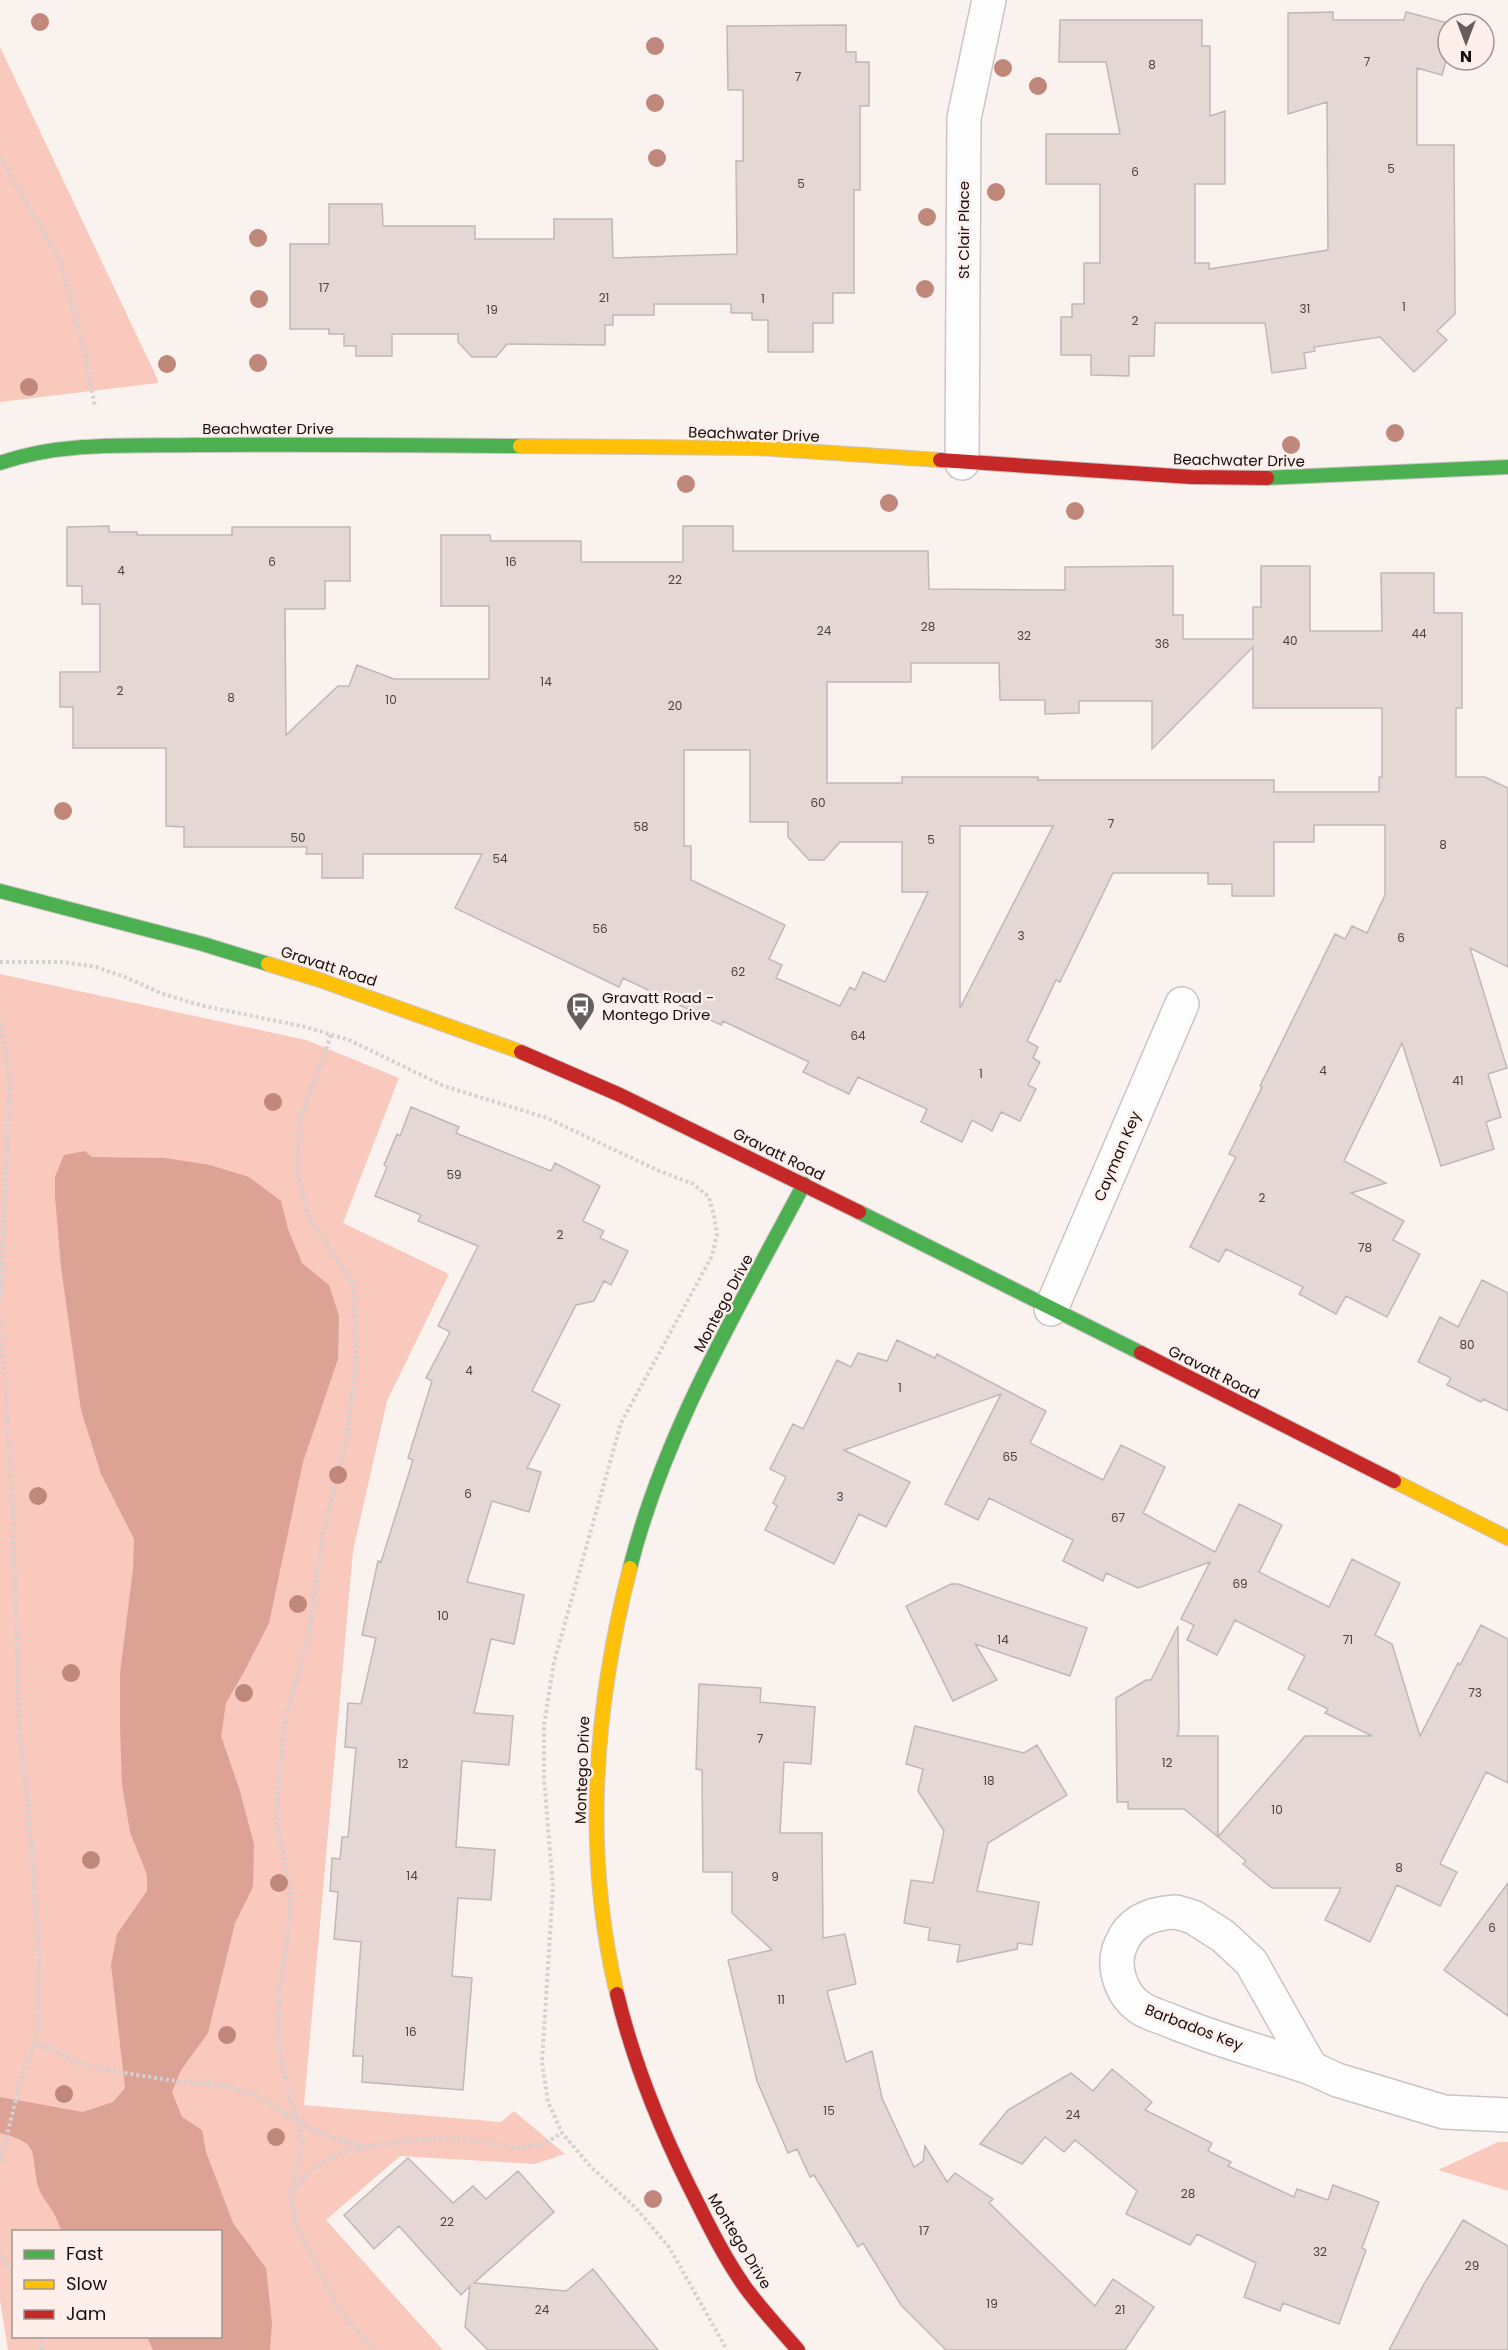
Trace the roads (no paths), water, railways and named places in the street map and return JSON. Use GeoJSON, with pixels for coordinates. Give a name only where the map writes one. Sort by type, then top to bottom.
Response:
{"type":"FeatureCollection","features":[{"type":"Feature","properties":{"kind":"street","name":"St Clair Place"},"geometry":{"type":"LineString","coordinates":[[962,463],[964,118],[989,0]]}},
{"type":"Feature","properties":{"kind":"street","name":"Beachwater Drive"},"geometry":{"type":"LineString","coordinates":[[0,463],[54,450],[102,446],[300,444],[757,448],[962,463],[1247,479],[1321,478],[1508,467]]}},
{"type":"Feature","properties":{"kind":"street","name":"Gravatt Road"},"geometry":{"type":"LineString","coordinates":[[0,891],[204,944],[317,979],[522,1052],[620,1095],[804,1184],[1508,1538]]}},
{"type":"Feature","properties":{"kind":"street","name":"Cayman Key"},"geometry":{"type":"LineString","coordinates":[[1051,1309],[1182,1004]]}},
{"type":"Feature","properties":{"kind":"street","name":"Montego Drive"},"geometry":{"type":"LineString","coordinates":[[798,2350],[746,2287],[706,2221],[668,2146],[640,2076],[623,2023],[602,1912],[594,1808],[601,1703],[617,1610],[645,1516],[703,1376],[804,1184]]}},
{"type":"Feature","properties":{"kind":"street","name":"Barbados Key"},"geometry":{"type":"LineString","coordinates":[[1311,2068],[1251,1962],[1223,1936],[1193,1917],[1176,1912],[1156,1913],[1128,1931],[1120,1946],[1116,1965],[1122,1988],[1141,2008],[1194,2030],[1311,2068],[1337,2080],[1444,2112],[1508,2115]]}},
{"type":"Feature","properties":{"kind":"place","name":"Gravatt Road - Montego Drive"},"geometry":{"type":"Point","coordinates":[581,1032]}}]}
